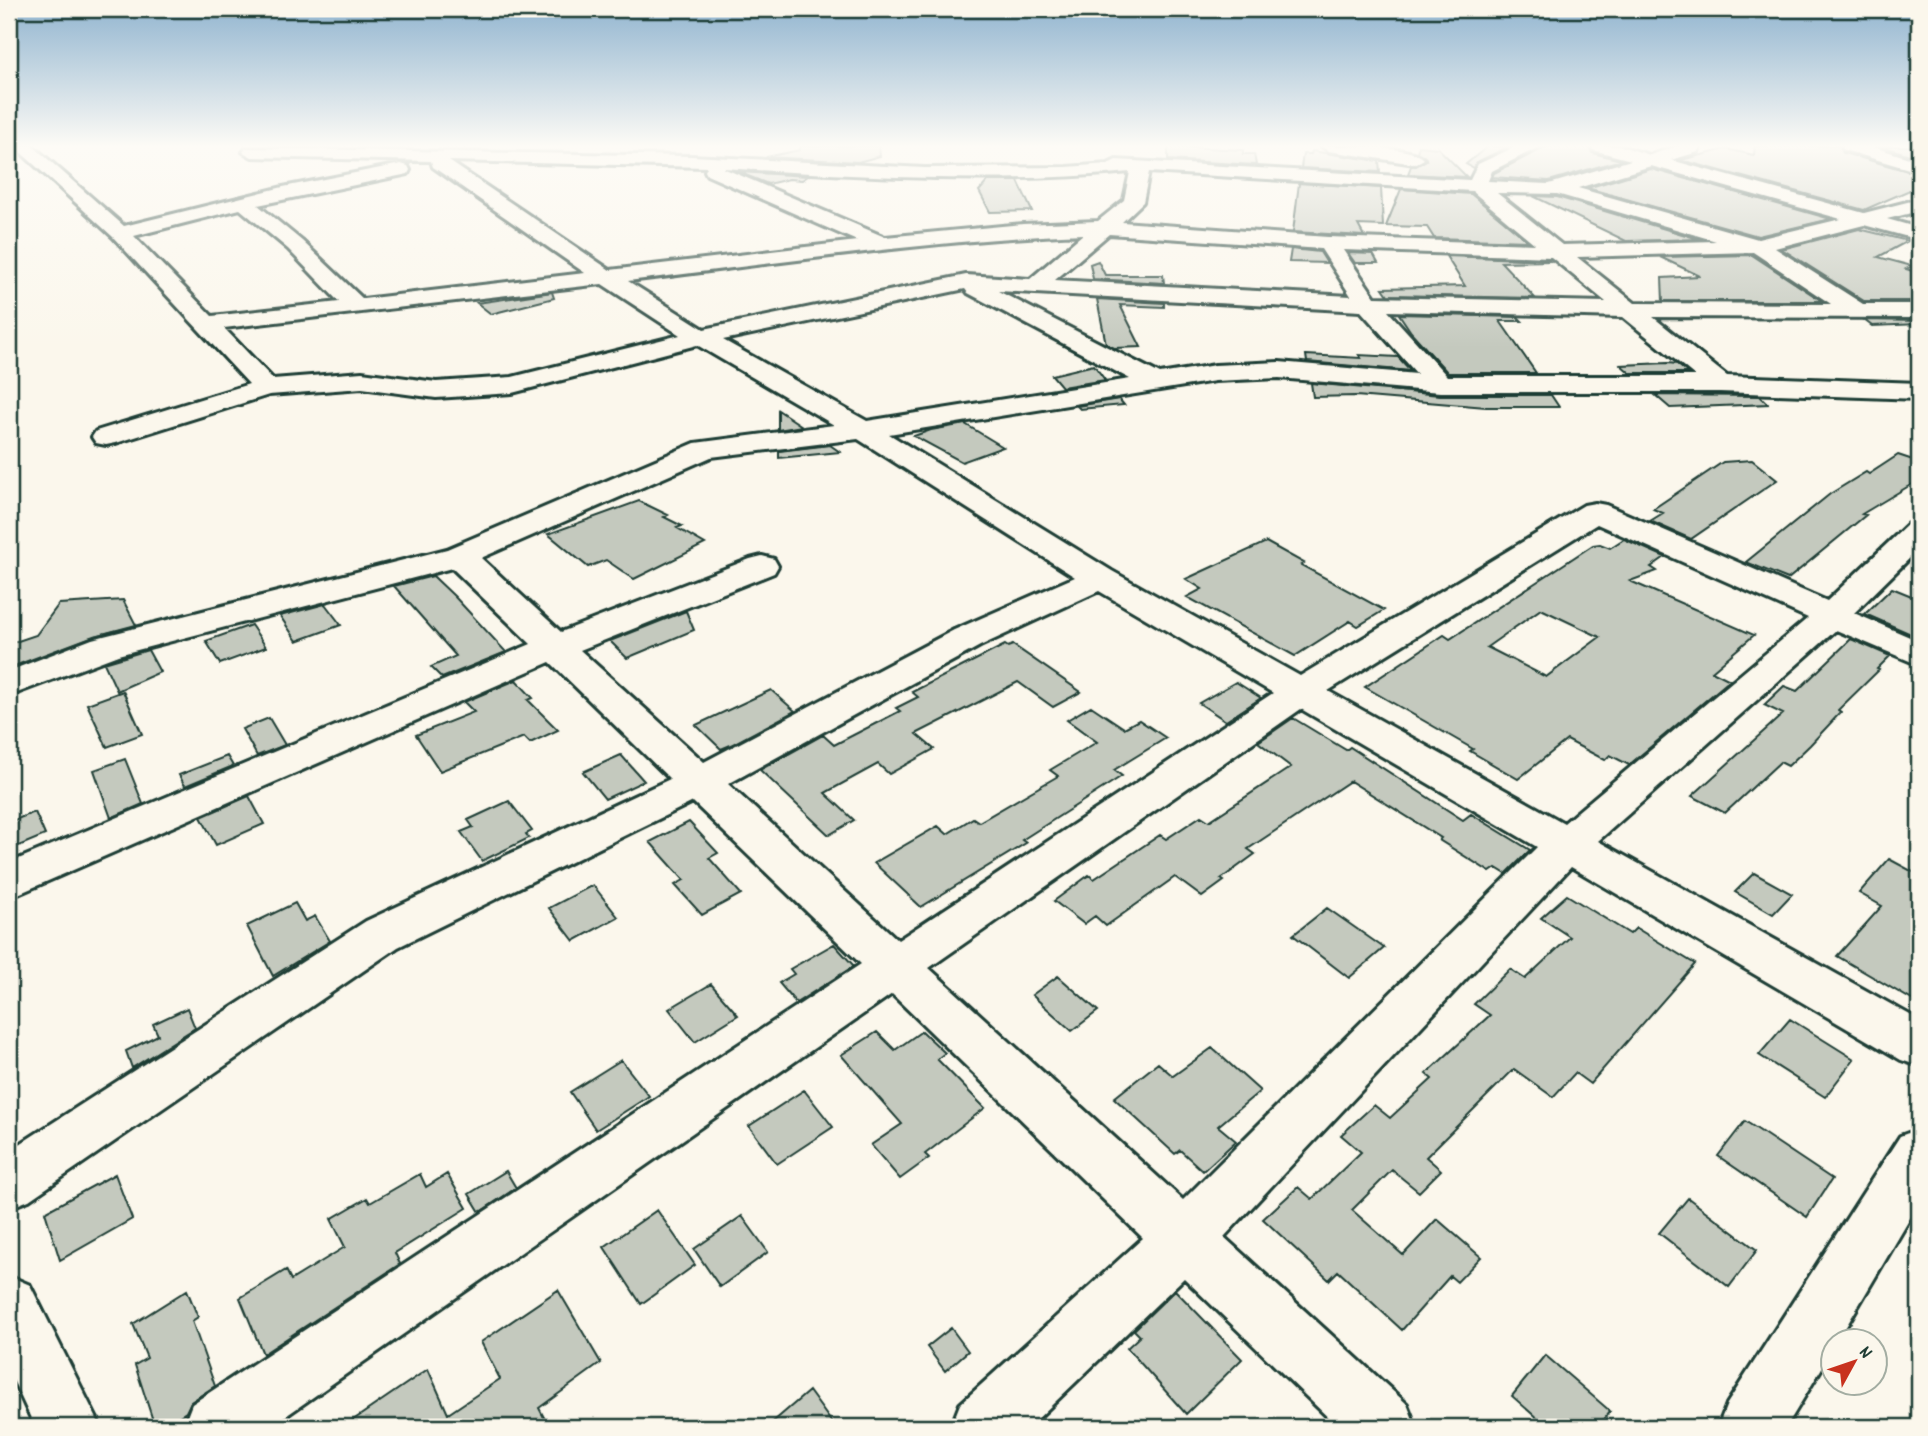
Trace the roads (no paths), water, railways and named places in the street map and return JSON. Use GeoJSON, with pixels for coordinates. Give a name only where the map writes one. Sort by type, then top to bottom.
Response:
{"type":"FeatureCollection","features":[{"type":"Feature","properties":{"kind":"street"},"geometry":{"type":"LineString","coordinates":[[97,213],[120,233],[267,387]]}},
{"type":"Feature","properties":{"kind":"street"},"geometry":{"type":"LineString","coordinates":[[120,233],[203,213]]}},
{"type":"Feature","properties":{"kind":"street"},"geometry":{"type":"LineString","coordinates":[[256,213],[295,245],[358,307]]}},
{"type":"Feature","properties":{"kind":"street"},"geometry":{"type":"LineString","coordinates":[[513,213],[700,337],[863,430],[1100,578],[1919,1045]]}},
{"type":"Feature","properties":{"kind":"street"},"geometry":{"type":"LineString","coordinates":[[810,213],[966,282],[1157,383]]}},
{"type":"Feature","properties":{"kind":"street"},"geometry":{"type":"LineString","coordinates":[[1036,285],[1120,213]]}},
{"type":"Feature","properties":{"kind":"street"},"geometry":{"type":"LineString","coordinates":[[1519,213],[1626,310],[1720,384]]}},
{"type":"Feature","properties":{"kind":"street"},"geometry":{"type":"LineString","coordinates":[[1644,213],[1757,246],[1860,312]]}},
{"type":"Feature","properties":{"kind":"street"},"geometry":{"type":"LineString","coordinates":[[1848,213],[1919,234]]}},
{"type":"Feature","properties":{"kind":"street"},"geometry":{"type":"LineString","coordinates":[[206,324],[247,317],[358,307],[881,244],[1023,230],[1103,228],[1328,243],[1559,251],[1757,246],[1891,213]]}},
{"type":"Feature","properties":{"kind":"street"},"geometry":{"type":"LineString","coordinates":[[1328,243],[1368,304],[1440,384]]}},
{"type":"Feature","properties":{"kind":"street"},"geometry":{"type":"LineString","coordinates":[[106,437],[267,387],[362,380],[436,390],[512,385],[700,337],[966,282],[1368,304],[1626,310],[1919,311]]}},
{"type":"Feature","properties":{"kind":"street"},"geometry":{"type":"LineString","coordinates":[[9,684],[104,647],[459,556],[705,449],[863,430],[1215,373],[1279,370],[1440,384],[1720,384],[1919,391]]}},
{"type":"Feature","properties":{"kind":"street"},"geometry":{"type":"LineString","coordinates":[[215,1427],[1300,692],[1595,512],[1919,654]]}},
{"type":"Feature","properties":{"kind":"street"},"geometry":{"type":"LineString","coordinates":[[983,1427],[1184,1239],[1567,844],[1830,617],[1919,531]]}},
{"type":"Feature","properties":{"kind":"street"},"geometry":{"type":"LineString","coordinates":[[459,556],[1384,1427]]}},
{"type":"Feature","properties":{"kind":"street"},"geometry":{"type":"LineString","coordinates":[[9,881],[555,647],[762,566]]}},
{"type":"Feature","properties":{"kind":"street"},"geometry":{"type":"LineString","coordinates":[[9,1182],[382,934],[699,782],[967,638],[1100,578]]}},
{"type":"Feature","properties":{"kind":"street"},"geometry":{"type":"LineString","coordinates":[[1750,1427],[1919,1154]]}},
{"type":"Feature","properties":{"kind":"street"},"geometry":{"type":"LineString","coordinates":[[9,1306],[69,1427]]}}]}
